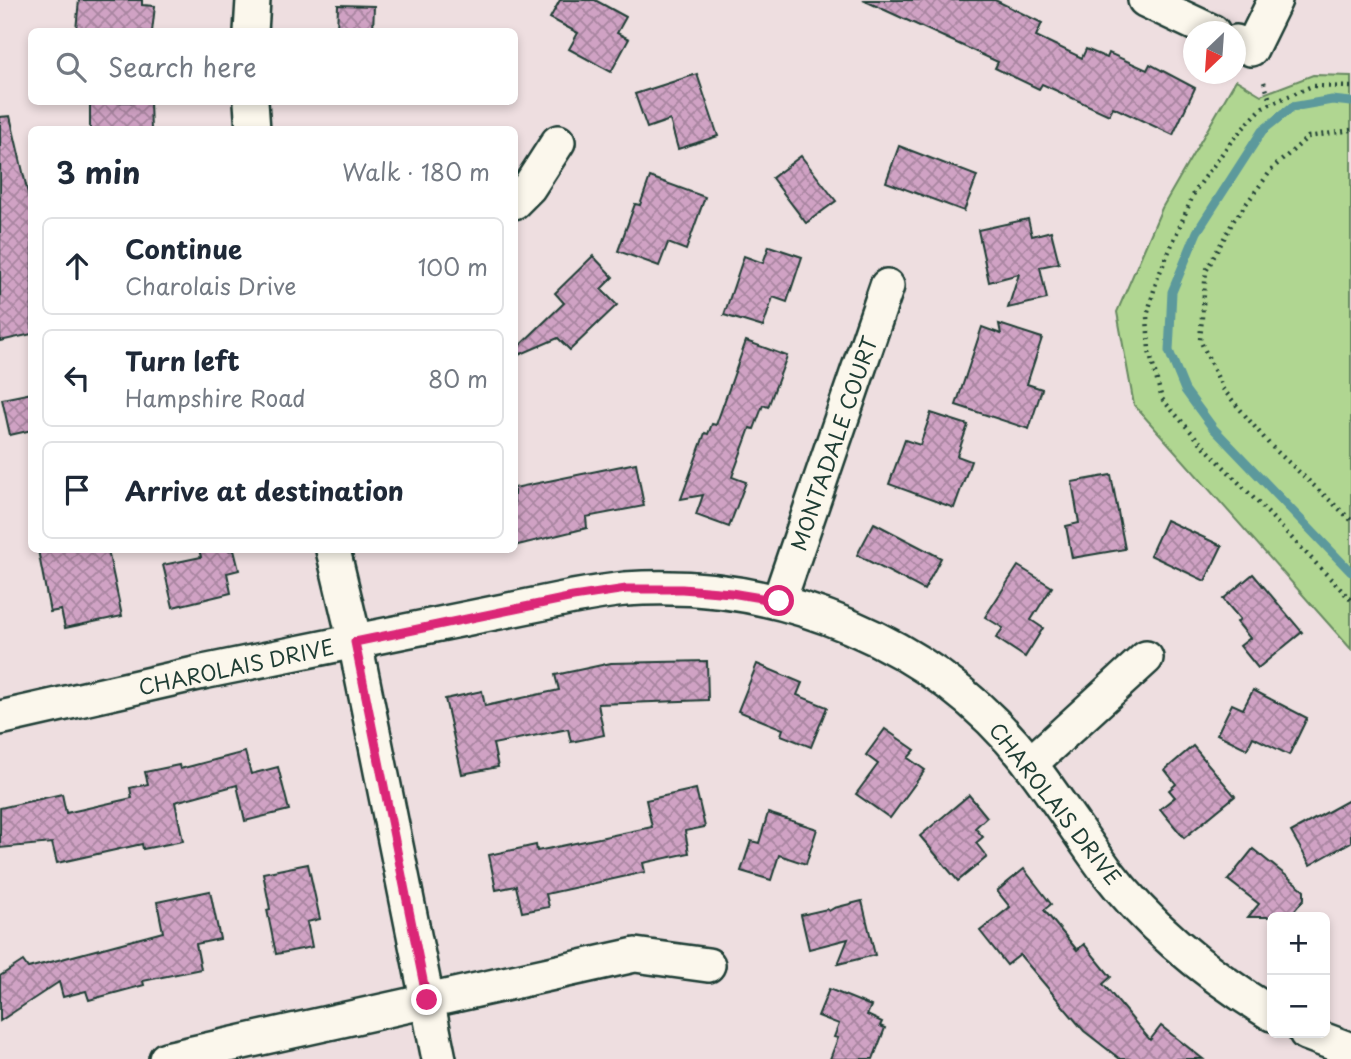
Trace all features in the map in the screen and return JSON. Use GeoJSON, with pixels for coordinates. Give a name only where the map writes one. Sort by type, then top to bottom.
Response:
{"type":"FeatureCollection","features":[{"type":"Feature","properties":{"kind":"street"},"geometry":{"type":"LineString","coordinates":[[251,28],[253,0]]}},
{"type":"Feature","properties":{"kind":"street"},"geometry":{"type":"LineString","coordinates":[[1145,0],[1190,21]]}},
{"type":"Feature","properties":{"kind":"street"},"geometry":{"type":"LineString","coordinates":[[1246,42],[1275,0]]}},
{"type":"Feature","properties":{"kind":"street"},"geometry":{"type":"LineString","coordinates":[[251,105],[253,126]]}},
{"type":"Feature","properties":{"kind":"street"},"geometry":{"type":"LineString","coordinates":[[518,198],[529,187],[558,142]]}},
{"type":"Feature","properties":{"kind":"street","name":"MONTADALE COURT"},"geometry":{"type":"LineString","coordinates":[[779,601],[887,286]]}},
{"type":"Feature","properties":{"kind":"street"},"geometry":{"type":"LineString","coordinates":[[334,553],[355,642],[439,1059]]}},
{"type":"Feature","properties":{"kind":"street","name":"CHAROLAIS DRIVE"},"geometry":{"type":"LineString","coordinates":[[0,718],[204,672],[560,599],[626,589],[694,590],[779,601],[872,635],[915,660],[987,714],[1030,764],[1107,871],[1150,919],[1199,963],[1267,1011]]}},
{"type":"Feature","properties":{"kind":"street"},"geometry":{"type":"LineString","coordinates":[[1030,764],[1146,658]]}},
{"type":"Feature","properties":{"kind":"street"},"geometry":{"type":"LineString","coordinates":[[166,1059],[635,955],[708,965]]}},
{"type":"Feature","properties":{"kind":"street"},"geometry":{"type":"LineString","coordinates":[[1330,1036],[1348,1039]]}},
{"type":"Feature","properties":{"kind":"path"},"geometry":{"type":"LineString","coordinates":[[1264,82],[1271,103]]}},
{"type":"Feature","properties":{"kind":"path"},"geometry":{"type":"LineString","coordinates":[[1351,87],[1312,86],[1271,103],[1263,107],[1232,140],[1195,191],[1157,279],[1147,316],[1149,351],[1162,399],[1351,600]]}},
{"type":"Feature","properties":{"kind":"path"},"geometry":{"type":"LineString","coordinates":[[1351,130],[1308,137],[1273,168],[1234,220],[1206,271],[1200,340],[1223,389],[1269,444],[1351,520]]}},
{"type":"Feature","properties":{"kind":"green space"},"geometry":{"type":"Polygon","coordinates":[[[1313,75],[1351,76],[1351,649],[1134,405],[1117,312],[1162,208],[1234,84],[1243,84],[1261,95],[1313,75]]]}},
{"type":"Feature","properties":{"kind":"building"},"geometry":{"type":"Polygon","coordinates":[[[79,0],[142,0],[142,5],[155,6],[152,28],[76,28],[79,0]]]}},
{"type":"Feature","properties":{"kind":"building"},"geometry":{"type":"Polygon","coordinates":[[[560,0],[595,0],[626,17],[617,33],[629,39],[611,72],[569,49],[578,33],[550,18],[560,0]]]}},
{"type":"Feature","properties":{"kind":"building"},"geometry":{"type":"Polygon","coordinates":[[[863,0],[995,0],[1042,23],[1036,36],[1082,58],[1086,49],[1107,58],[1109,53],[1147,70],[1150,64],[1183,84],[1195,88],[1173,135],[1113,107],[1109,115],[1042,84],[1039,89],[995,68],[998,62],[863,0]]]}},
{"type":"Feature","properties":{"kind":"building"},"geometry":{"type":"Polygon","coordinates":[[[338,5],[374,6],[373,28],[337,28],[338,5]]]}},
{"type":"Feature","properties":{"kind":"building"},"geometry":{"type":"Polygon","coordinates":[[[697,74],[718,136],[678,149],[670,120],[647,128],[635,94],[697,74]]]}},
{"type":"Feature","properties":{"kind":"building"},"geometry":{"type":"Polygon","coordinates":[[[90,105],[150,105],[151,126],[90,126],[90,105]]]}},
{"type":"Feature","properties":{"kind":"building"},"geometry":{"type":"Polygon","coordinates":[[[10,116],[28,194],[28,335],[0,341],[0,117],[10,116]]]}},
{"type":"Feature","properties":{"kind":"building"},"geometry":{"type":"Polygon","coordinates":[[[899,146],[977,176],[964,211],[886,182],[899,146]]]}},
{"type":"Feature","properties":{"kind":"building"},"geometry":{"type":"Polygon","coordinates":[[[801,156],[836,201],[806,223],[772,178],[801,156]]]}},
{"type":"Feature","properties":{"kind":"building"},"geometry":{"type":"Polygon","coordinates":[[[650,177],[705,197],[686,250],[668,243],[659,266],[618,251],[635,204],[640,205],[650,177]]]}},
{"type":"Feature","properties":{"kind":"building"},"geometry":{"type":"Polygon","coordinates":[[[1028,219],[1032,236],[1051,231],[1059,263],[1040,267],[1047,299],[1008,308],[1019,274],[989,282],[978,230],[1028,219]]]}},
{"type":"Feature","properties":{"kind":"building"},"geometry":{"type":"Polygon","coordinates":[[[769,246],[802,257],[787,302],[773,297],[763,327],[724,315],[744,256],[763,263],[769,246]]]}},
{"type":"Feature","properties":{"kind":"building"},"geometry":{"type":"Polygon","coordinates":[[[593,256],[613,277],[601,289],[617,305],[570,350],[558,338],[518,355],[518,347],[564,303],[555,293],[593,256]]]}},
{"type":"Feature","properties":{"kind":"building"},"geometry":{"type":"Polygon","coordinates":[[[999,324],[1042,338],[1027,384],[1042,389],[1029,429],[956,405],[982,327],[1001,334],[999,324]]]}},
{"type":"Feature","properties":{"kind":"building"},"geometry":{"type":"Polygon","coordinates":[[[746,341],[787,356],[768,407],[763,405],[754,429],[750,428],[732,477],[746,482],[729,527],[696,515],[703,495],[681,499],[705,433],[708,434],[712,424],[716,425],[746,341]]]}},
{"type":"Feature","properties":{"kind":"building"},"geometry":{"type":"Polygon","coordinates":[[[28,394],[28,431],[10,435],[2,399],[28,394]]]}},
{"type":"Feature","properties":{"kind":"building"},"geometry":{"type":"Polygon","coordinates":[[[931,413],[968,425],[957,456],[971,461],[954,508],[889,484],[905,440],[920,445],[931,413]]]}},
{"type":"Feature","properties":{"kind":"building"},"geometry":{"type":"Polygon","coordinates":[[[636,463],[644,506],[586,517],[587,528],[518,545],[518,487],[636,463]]]}},
{"type":"Feature","properties":{"kind":"building"},"geometry":{"type":"Polygon","coordinates":[[[1111,475],[1125,549],[1072,558],[1066,526],[1079,523],[1072,482],[1111,475]]]}},
{"type":"Feature","properties":{"kind":"building"},"geometry":{"type":"Polygon","coordinates":[[[1166,520],[1222,546],[1205,581],[1150,555],[1166,520]]]}},
{"type":"Feature","properties":{"kind":"building"},"geometry":{"type":"Polygon","coordinates":[[[874,523],[941,558],[924,590],[857,555],[874,523]]]}},
{"type":"Feature","properties":{"kind":"building"},"geometry":{"type":"Polygon","coordinates":[[[39,553],[109,553],[122,616],[65,628],[61,610],[50,612],[39,553]]]}},
{"type":"Feature","properties":{"kind":"building"},"geometry":{"type":"Polygon","coordinates":[[[200,553],[235,553],[239,570],[227,573],[231,593],[173,607],[163,565],[201,557],[200,553]]]}},
{"type":"Feature","properties":{"kind":"building"},"geometry":{"type":"Polygon","coordinates":[[[1018,566],[1052,587],[1031,620],[1043,628],[1025,657],[996,638],[1003,628],[985,617],[1018,566]]]}},
{"type":"Feature","properties":{"kind":"building"},"geometry":{"type":"Polygon","coordinates":[[[1253,574],[1302,632],[1258,668],[1240,646],[1250,638],[1237,622],[1240,619],[1223,599],[1253,574]]]}},
{"type":"Feature","properties":{"kind":"building"},"geometry":{"type":"Polygon","coordinates":[[[707,661],[708,700],[598,704],[604,735],[571,742],[568,729],[493,744],[498,767],[462,774],[445,699],[482,691],[485,706],[559,690],[555,675],[611,663],[707,661]]]}},
{"type":"Feature","properties":{"kind":"building"},"geometry":{"type":"Polygon","coordinates":[[[757,664],[802,683],[797,695],[827,707],[811,747],[781,735],[783,729],[738,711],[757,664]]]}},
{"type":"Feature","properties":{"kind":"building"},"geometry":{"type":"Polygon","coordinates":[[[1253,690],[1307,718],[1289,755],[1253,737],[1247,749],[1217,734],[1232,704],[1243,709],[1253,690]]]}},
{"type":"Feature","properties":{"kind":"building"},"geometry":{"type":"Polygon","coordinates":[[[885,729],[915,750],[908,758],[925,770],[890,818],[856,794],[878,764],[866,755],[885,729]]]}},
{"type":"Feature","properties":{"kind":"building"},"geometry":{"type":"Polygon","coordinates":[[[1193,746],[1235,796],[1184,838],[1160,809],[1175,797],[1169,790],[1176,784],[1165,770],[1193,746]]]}},
{"type":"Feature","properties":{"kind":"building"},"geometry":{"type":"Polygon","coordinates":[[[245,752],[251,774],[278,767],[289,810],[245,821],[237,785],[175,802],[183,841],[143,849],[142,844],[57,863],[52,843],[0,848],[0,808],[62,794],[66,813],[132,798],[130,788],[148,784],[145,772],[179,765],[180,769],[245,752]]]}},
{"type":"Feature","properties":{"kind":"building"},"geometry":{"type":"Polygon","coordinates":[[[696,789],[705,827],[685,831],[689,853],[643,863],[645,872],[546,894],[549,907],[522,912],[516,886],[496,890],[489,855],[536,845],[537,851],[652,827],[646,800],[696,789]]]}},
{"type":"Feature","properties":{"kind":"building"},"geometry":{"type":"Polygon","coordinates":[[[969,795],[987,817],[975,828],[983,837],[976,843],[987,857],[958,881],[920,836],[969,795]]]}},
{"type":"Feature","properties":{"kind":"building"},"geometry":{"type":"Polygon","coordinates":[[[1351,799],[1351,842],[1310,865],[1291,832],[1351,799]]]}},
{"type":"Feature","properties":{"kind":"building"},"geometry":{"type":"Polygon","coordinates":[[[768,813],[817,829],[806,864],[779,855],[771,880],[741,871],[751,841],[759,843],[768,813]]]}},
{"type":"Feature","properties":{"kind":"building"},"geometry":{"type":"Polygon","coordinates":[[[1253,849],[1304,890],[1304,899],[1293,912],[1267,912],[1267,917],[1248,917],[1259,904],[1228,880],[1253,849]]]}},
{"type":"Feature","properties":{"kind":"building"},"geometry":{"type":"Polygon","coordinates":[[[308,864],[320,919],[307,922],[312,947],[276,954],[263,873],[308,864]]]}},
{"type":"Feature","properties":{"kind":"building"},"geometry":{"type":"Polygon","coordinates":[[[1024,869],[1051,904],[1044,910],[1077,950],[1084,944],[1111,977],[1103,984],[1150,1040],[1161,1026],[1203,1059],[1120,1059],[1084,1031],[1020,955],[1007,965],[980,931],[1010,907],[997,891],[1024,869]]]}},
{"type":"Feature","properties":{"kind":"building"},"geometry":{"type":"Polygon","coordinates":[[[210,891],[220,939],[196,944],[201,969],[143,981],[144,985],[89,1000],[86,991],[63,997],[59,982],[0,1021],[0,976],[23,961],[28,968],[163,932],[157,902],[210,891]]]}},
{"type":"Feature","properties":{"kind":"building"},"geometry":{"type":"Polygon","coordinates":[[[862,901],[875,955],[838,964],[848,939],[809,949],[801,915],[827,909],[829,911],[862,901]]]}},
{"type":"Feature","properties":{"kind":"building"},"geometry":{"type":"Polygon","coordinates":[[[829,989],[871,1006],[867,1015],[882,1022],[880,1026],[885,1028],[873,1059],[830,1059],[838,1038],[834,1037],[839,1024],[818,1016],[829,989]]]}},
{"type":"Feature","properties":{"kind":"waterway"},"geometry":{"type":"LineString","coordinates":[[1351,102],[1332,100],[1292,107],[1262,131],[1197,232],[1172,292],[1169,351],[1185,390],[1213,428],[1351,572]]}},
{"type":"Feature","properties":{"kind":"route"},"geometry":{"type":"LineString","coordinates":[[427,1000],[355,642],[521,607],[626,589],[682,589],[779,601]]}}]}
